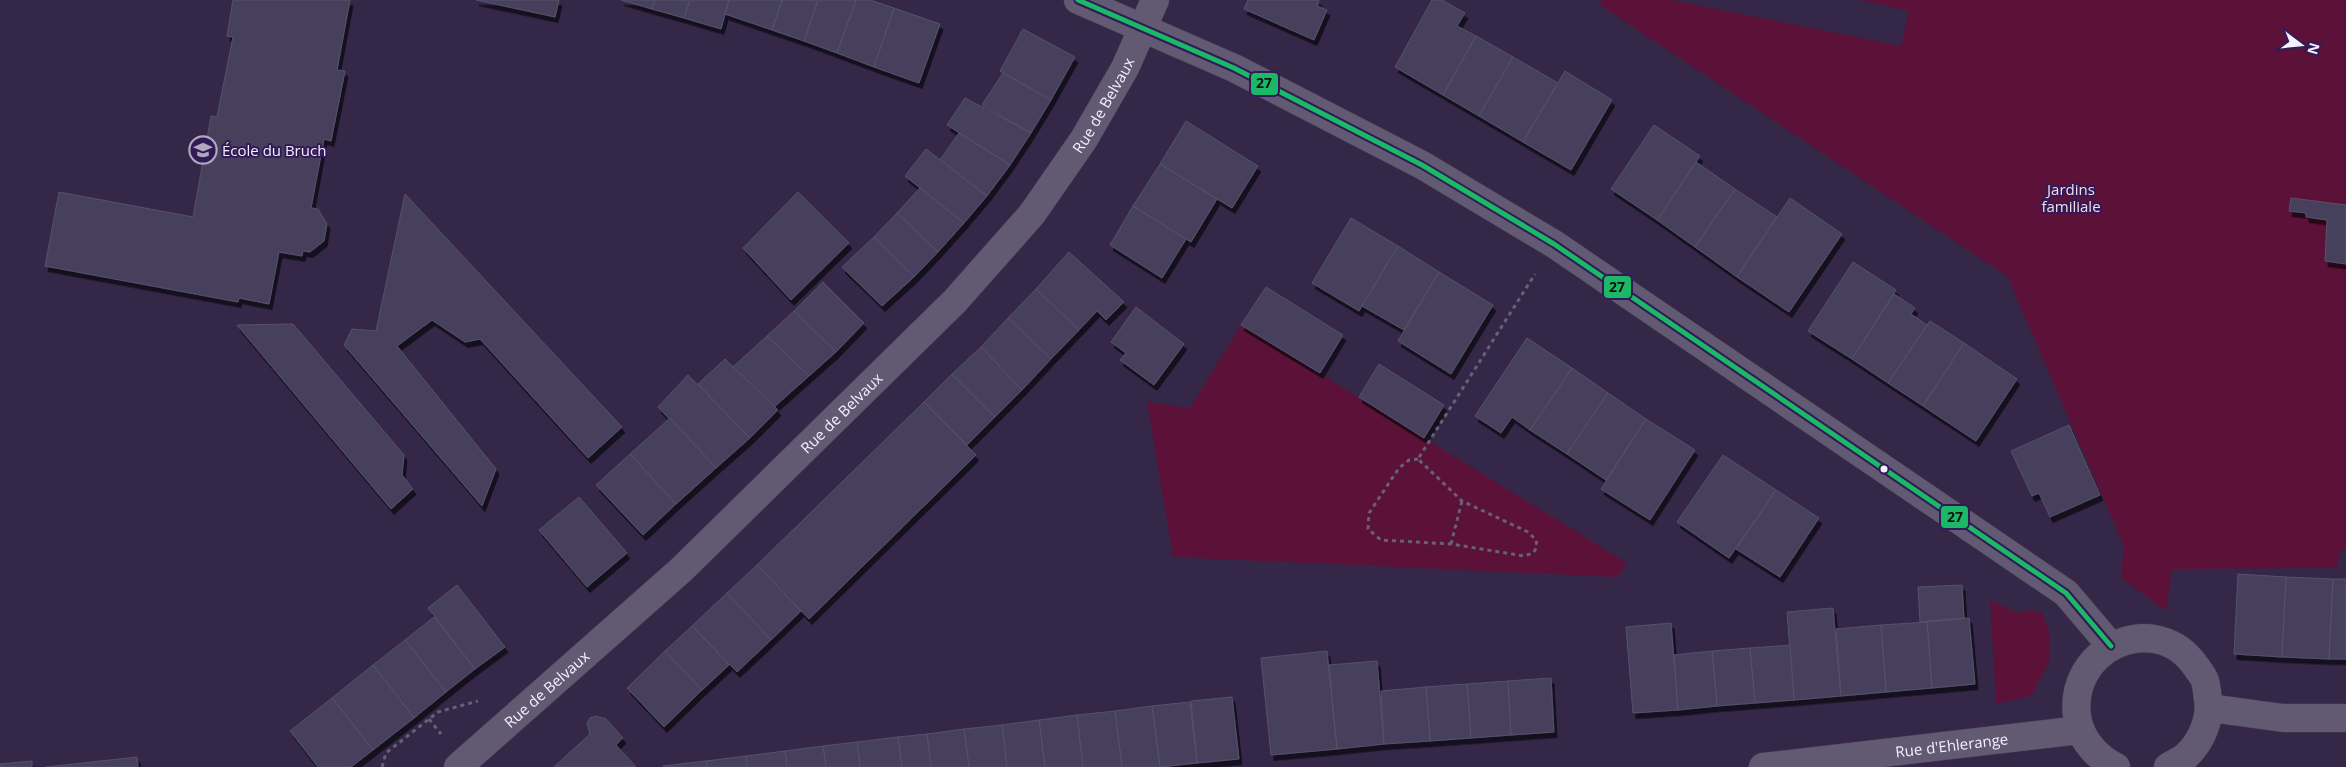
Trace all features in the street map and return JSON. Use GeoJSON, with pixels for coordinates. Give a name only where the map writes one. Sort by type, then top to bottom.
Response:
{"type":"FeatureCollection","features":[{"type":"Feature","properties":{"kind":"street"},"geometry":{"type":"LineString","coordinates":[[1078,0],[1234,68],[1422,165],[1554,244],[2066,593],[2111,646]]}},
{"type":"Feature","properties":{"kind":"street","name":"Rue de Belvaux"},"geometry":{"type":"LineString","coordinates":[[458,767],[681,570],[955,300],[1032,214],[1084,139],[1125,68],[1155,0]]}},
{"type":"Feature","properties":{"kind":"street"},"geometry":{"type":"LineString","coordinates":[[2116,767],[2093,751],[2080,730],[2075,707],[2079,682],[2092,661],[2111,646],[2138,638],[2166,642],[2189,657],[2205,680],[2210,708],[2203,734],[2187,756],[2168,767]]}},
{"type":"Feature","properties":{"kind":"street"},"geometry":{"type":"LineString","coordinates":[[2210,708],[2282,718],[2346,718]]}},
{"type":"Feature","properties":{"kind":"street","name":"Rue d'Ehlerange"},"geometry":{"type":"LineString","coordinates":[[1763,767],[2080,730]]}},
{"type":"Feature","properties":{"kind":"path"},"geometry":{"type":"LineString","coordinates":[[1418,459],[1554,244]]}},
{"type":"Feature","properties":{"kind":"path"},"geometry":{"type":"LineString","coordinates":[[1418,459],[1462,501],[1528,532],[1536,540],[1537,547],[1533,553],[1524,556],[1451,544],[1381,540],[1368,529],[1369,513],[1398,468],[1409,460],[1418,459]]}},
{"type":"Feature","properties":{"kind":"path"},"geometry":{"type":"LineString","coordinates":[[1451,544],[1462,501]]}},
{"type":"Feature","properties":{"kind":"path"},"geometry":{"type":"LineString","coordinates":[[382,767],[386,753]]}},
{"type":"Feature","properties":{"kind":"green space","name":"Jardins familiale"},"geometry":{"type":"Polygon","coordinates":[[[1602,0],[1672,0],[1901,46],[1909,11],[1859,0],[2346,0],[2346,550],[2340,550],[2337,568],[2172,569],[2166,611],[2121,578],[2124,546],[2007,276],[1600,5],[1602,0]]]}},
{"type":"Feature","properties":{"kind":"green space"},"geometry":{"type":"Polygon","coordinates":[[[1241,325],[1627,563],[1618,577],[1173,557],[1147,402],[1190,408],[1241,325]]]}},
{"type":"Feature","properties":{"kind":"green space"},"geometry":{"type":"Polygon","coordinates":[[[1990,600],[2020,614],[2026,610],[2042,612],[2049,630],[2050,660],[2032,695],[1996,704],[1990,600]]]}},
{"type":"Feature","properties":{"kind":"building"},"geometry":{"type":"Polygon","coordinates":[[[233,0],[350,0],[337,70],[345,71],[331,141],[324,139],[311,208],[318,209],[327,224],[324,241],[310,252],[303,251],[302,256],[279,252],[269,304],[239,298],[238,302],[45,266],[59,192],[193,217],[211,116],[217,117],[233,37],[227,36],[233,0]]]}},
{"type":"Feature","properties":{"kind":"building"},"geometry":{"type":"Polygon","coordinates":[[[476,0],[559,0],[555,17],[476,0]]]}},
{"type":"Feature","properties":{"kind":"building"},"geometry":{"type":"Polygon","coordinates":[[[621,0],[655,0],[652,9],[621,0]]]}},
{"type":"Feature","properties":{"kind":"building"},"geometry":{"type":"Polygon","coordinates":[[[655,0],[690,0],[684,18],[652,9],[655,0]]]}},
{"type":"Feature","properties":{"kind":"building"},"geometry":{"type":"Polygon","coordinates":[[[690,0],[729,0],[721,29],[684,18],[690,0]]]}},
{"type":"Feature","properties":{"kind":"building"},"geometry":{"type":"Polygon","coordinates":[[[729,0],[782,0],[772,30],[725,14],[729,0]]]}},
{"type":"Feature","properties":{"kind":"building"},"geometry":{"type":"Polygon","coordinates":[[[782,0],[818,0],[804,41],[772,30],[782,0]]]}},
{"type":"Feature","properties":{"kind":"building"},"geometry":{"type":"Polygon","coordinates":[[[818,0],[856,0],[837,53],[804,41],[818,0]]]}},
{"type":"Feature","properties":{"kind":"building"},"geometry":{"type":"Polygon","coordinates":[[[856,0],[870,0],[894,8],[874,67],[837,53],[856,0]]]}},
{"type":"Feature","properties":{"kind":"building"},"geometry":{"type":"Polygon","coordinates":[[[1248,0],[1319,0],[1317,6],[1327,10],[1314,40],[1244,9],[1248,0]]]}},
{"type":"Feature","properties":{"kind":"building"},"geometry":{"type":"Polygon","coordinates":[[[1432,0],[1442,0],[1465,13],[1457,26],[1476,36],[1443,95],[1395,67],[1432,0]]]}},
{"type":"Feature","properties":{"kind":"building"},"geometry":{"type":"Polygon","coordinates":[[[894,8],[940,24],[919,83],[874,67],[894,8]]]}},
{"type":"Feature","properties":{"kind":"building"},"geometry":{"type":"Polygon","coordinates":[[[1023,29],[1075,57],[1051,100],[1000,71],[1023,29]]]}},
{"type":"Feature","properties":{"kind":"building"},"geometry":{"type":"Polygon","coordinates":[[[1476,36],[1513,57],[1479,116],[1443,95],[1476,36]]]}},
{"type":"Feature","properties":{"kind":"building"},"geometry":{"type":"Polygon","coordinates":[[[1513,57],[1558,83],[1523,142],[1479,116],[1513,57]]]}},
{"type":"Feature","properties":{"kind":"building"},"geometry":{"type":"Polygon","coordinates":[[[1565,71],[1612,100],[1571,170],[1523,142],[1565,71]]]}},
{"type":"Feature","properties":{"kind":"building"},"geometry":{"type":"Polygon","coordinates":[[[1003,73],[1051,100],[1031,133],[982,105],[1003,73]]]}},
{"type":"Feature","properties":{"kind":"building"},"geometry":{"type":"Polygon","coordinates":[[[965,98],[1031,133],[1010,165],[947,125],[965,98]]]}},
{"type":"Feature","properties":{"kind":"building"},"geometry":{"type":"Polygon","coordinates":[[[1186,121],[1258,166],[1232,208],[1160,164],[1186,121]]]}},
{"type":"Feature","properties":{"kind":"building"},"geometry":{"type":"Polygon","coordinates":[[[1654,125],[1700,156],[1657,220],[1611,189],[1654,125]]]}},
{"type":"Feature","properties":{"kind":"building"},"geometry":{"type":"Polygon","coordinates":[[[959,133],[1010,165],[987,196],[940,160],[959,133]]]}},
{"type":"Feature","properties":{"kind":"building"},"geometry":{"type":"Polygon","coordinates":[[[926,149],[987,196],[964,223],[905,176],[926,149]]]}},
{"type":"Feature","properties":{"kind":"building"},"geometry":{"type":"Polygon","coordinates":[[[1696,162],[1735,189],[1695,247],[1657,220],[1696,162]]]}},
{"type":"Feature","properties":{"kind":"building"},"geometry":{"type":"Polygon","coordinates":[[[1160,164],[1217,199],[1191,242],[1133,206],[1160,164]]]}},
{"type":"Feature","properties":{"kind":"building"},"geometry":{"type":"Polygon","coordinates":[[[920,188],[964,223],[938,252],[897,213],[920,188]]]}},
{"type":"Feature","properties":{"kind":"building"},"geometry":{"type":"Polygon","coordinates":[[[1735,189],[1777,217],[1737,277],[1695,247],[1735,189]]]}},
{"type":"Feature","properties":{"kind":"building"},"geometry":{"type":"Polygon","coordinates":[[[798,192],[849,243],[791,300],[743,248],[798,192]]]}},
{"type":"Feature","properties":{"kind":"building"},"geometry":{"type":"Polygon","coordinates":[[[405,194],[622,427],[588,458],[480,339],[465,342],[432,320],[397,346],[496,469],[482,506],[344,345],[352,329],[376,331],[405,194]]]}},
{"type":"Feature","properties":{"kind":"building"},"geometry":{"type":"Polygon","coordinates":[[[1790,198],[1842,234],[1789,312],[1737,277],[1790,198]]]}},
{"type":"Feature","properties":{"kind":"building"},"geometry":{"type":"Polygon","coordinates":[[[2291,198],[2346,205],[2346,264],[2325,261],[2327,220],[2306,217],[2306,213],[2289,211],[2291,198]]]}},
{"type":"Feature","properties":{"kind":"building"},"geometry":{"type":"Polygon","coordinates":[[[1133,206],[1186,239],[1162,278],[1110,245],[1133,206]]]}},
{"type":"Feature","properties":{"kind":"building"},"geometry":{"type":"Polygon","coordinates":[[[897,213],[938,252],[914,277],[874,237],[897,213]]]}},
{"type":"Feature","properties":{"kind":"building"},"geometry":{"type":"Polygon","coordinates":[[[1351,218],[1398,246],[1359,311],[1312,283],[1351,218]]]}},
{"type":"Feature","properties":{"kind":"building"},"geometry":{"type":"Polygon","coordinates":[[[874,237],[914,277],[882,306],[842,267],[874,237]]]}},
{"type":"Feature","properties":{"kind":"building"},"geometry":{"type":"Polygon","coordinates":[[[1398,246],[1439,272],[1404,330],[1362,306],[1398,246]]]}},
{"type":"Feature","properties":{"kind":"building"},"geometry":{"type":"Polygon","coordinates":[[[1069,252],[1124,302],[1106,320],[1097,311],[1079,330],[1036,289],[1069,252]]]}},
{"type":"Feature","properties":{"kind":"building"},"geometry":{"type":"Polygon","coordinates":[[[1853,262],[1896,290],[1852,359],[1808,331],[1853,262]]]}},
{"type":"Feature","properties":{"kind":"building"},"geometry":{"type":"Polygon","coordinates":[[[1439,272],[1493,305],[1451,374],[1398,341],[1439,272]]]}},
{"type":"Feature","properties":{"kind":"building"},"geometry":{"type":"Polygon","coordinates":[[[823,282],[864,323],[836,352],[794,311],[823,282]]]}},
{"type":"Feature","properties":{"kind":"building"},"geometry":{"type":"Polygon","coordinates":[[[1266,287],[1343,335],[1320,373],[1241,325],[1266,287]]]}},
{"type":"Feature","properties":{"kind":"building"},"geometry":{"type":"Polygon","coordinates":[[[1036,289],[1079,330],[1051,359],[1008,318],[1036,289]]]}},
{"type":"Feature","properties":{"kind":"building"},"geometry":{"type":"Polygon","coordinates":[[[1894,294],[1915,308],[1911,314],[1927,325],[1888,383],[1852,359],[1894,294]]]}},
{"type":"Feature","properties":{"kind":"building"},"geometry":{"type":"Polygon","coordinates":[[[1136,307],[1184,344],[1154,385],[1120,360],[1126,353],[1111,342],[1136,307]]]}},
{"type":"Feature","properties":{"kind":"building"},"geometry":{"type":"Polygon","coordinates":[[[794,311],[836,352],[809,376],[767,336],[794,311]]]}},
{"type":"Feature","properties":{"kind":"building"},"geometry":{"type":"Polygon","coordinates":[[[1008,318],[1051,359],[1022,390],[981,347],[1008,318]]]}},
{"type":"Feature","properties":{"kind":"building"},"geometry":{"type":"Polygon","coordinates":[[[1930,321],[1964,343],[1923,406],[1888,383],[1930,321]]]}},
{"type":"Feature","properties":{"kind":"building"},"geometry":{"type":"Polygon","coordinates":[[[293,324],[404,455],[402,475],[413,489],[391,509],[237,325],[293,324]]]}},
{"type":"Feature","properties":{"kind":"building"},"geometry":{"type":"Polygon","coordinates":[[[767,336],[809,376],[774,407],[733,367],[767,336]]]}},
{"type":"Feature","properties":{"kind":"building"},"geometry":{"type":"Polygon","coordinates":[[[1527,338],[1572,368],[1530,430],[1512,417],[1501,433],[1475,416],[1527,338]]]}},
{"type":"Feature","properties":{"kind":"building"},"geometry":{"type":"Polygon","coordinates":[[[1964,343],[2017,379],[1976,441],[1923,406],[1964,343]]]}},
{"type":"Feature","properties":{"kind":"building"},"geometry":{"type":"Polygon","coordinates":[[[981,347],[1022,390],[995,417],[952,374],[981,347]]]}},
{"type":"Feature","properties":{"kind":"building"},"geometry":{"type":"Polygon","coordinates":[[[725,359],[778,410],[750,438],[698,384],[725,359]]]}},
{"type":"Feature","properties":{"kind":"building"},"geometry":{"type":"Polygon","coordinates":[[[1379,364],[1444,405],[1424,438],[1359,397],[1379,364]]]}},
{"type":"Feature","properties":{"kind":"building"},"geometry":{"type":"Polygon","coordinates":[[[1572,368],[1608,393],[1567,454],[1530,430],[1572,368]]]}},
{"type":"Feature","properties":{"kind":"building"},"geometry":{"type":"Polygon","coordinates":[[[952,374],[995,417],[967,445],[924,402],[952,374]]]}},
{"type":"Feature","properties":{"kind":"building"},"geometry":{"type":"Polygon","coordinates":[[[688,375],[750,438],[716,468],[658,407],[688,375]]]}},
{"type":"Feature","properties":{"kind":"building"},"geometry":{"type":"Polygon","coordinates":[[[1608,393],[1646,419],[1606,480],[1567,454],[1608,393]]]}},
{"type":"Feature","properties":{"kind":"building"},"geometry":{"type":"Polygon","coordinates":[[[924,402],[976,455],[809,619],[757,565],[924,402]]]}},
{"type":"Feature","properties":{"kind":"building"},"geometry":{"type":"Polygon","coordinates":[[[670,418],[716,468],[676,504],[630,454],[670,418]]]}},
{"type":"Feature","properties":{"kind":"building"},"geometry":{"type":"Polygon","coordinates":[[[1646,419],[1695,450],[1650,520],[1601,489],[1646,419]]]}},
{"type":"Feature","properties":{"kind":"building"},"geometry":{"type":"Polygon","coordinates":[[[2069,425],[2100,495],[2050,517],[2039,493],[2032,496],[2011,451],[2069,425]]]}},
{"type":"Feature","properties":{"kind":"building"},"geometry":{"type":"Polygon","coordinates":[[[630,454],[676,504],[643,535],[596,485],[630,454]]]}},
{"type":"Feature","properties":{"kind":"building"},"geometry":{"type":"Polygon","coordinates":[[[1723,455],[1776,490],[1729,558],[1677,522],[1723,455]]]}},
{"type":"Feature","properties":{"kind":"building"},"geometry":{"type":"Polygon","coordinates":[[[1776,490],[1819,518],[1780,577],[1736,549],[1776,490]]]}},
{"type":"Feature","properties":{"kind":"building"},"geometry":{"type":"Polygon","coordinates":[[[579,497],[627,553],[587,587],[539,530],[579,497]]]}},
{"type":"Feature","properties":{"kind":"building"},"geometry":{"type":"Polygon","coordinates":[[[757,565],[801,611],[771,640],[727,593],[757,565]]]}},
{"type":"Feature","properties":{"kind":"building"},"geometry":{"type":"Polygon","coordinates":[[[2238,574],[2286,577],[2282,657],[2234,654],[2238,574]]]}},
{"type":"Feature","properties":{"kind":"building"},"geometry":{"type":"Polygon","coordinates":[[[2286,577],[2333,579],[2329,659],[2282,657],[2286,577]]]}},
{"type":"Feature","properties":{"kind":"building"},"geometry":{"type":"Polygon","coordinates":[[[2333,579],[2346,579],[2346,659],[2329,659],[2333,579]]]}},
{"type":"Feature","properties":{"kind":"building"},"geometry":{"type":"Polygon","coordinates":[[[457,585],[505,647],[475,669],[428,608],[457,585]]]}},
{"type":"Feature","properties":{"kind":"building"},"geometry":{"type":"Polygon","coordinates":[[[1962,585],[1964,618],[1920,622],[1918,587],[1962,585]]]}},
{"type":"Feature","properties":{"kind":"building"},"geometry":{"type":"Polygon","coordinates":[[[727,593],[771,640],[737,672],[692,626],[727,593]]]}},
{"type":"Feature","properties":{"kind":"building"},"geometry":{"type":"Polygon","coordinates":[[[1833,608],[1841,696],[1794,700],[1787,612],[1833,608]]]}},
{"type":"Feature","properties":{"kind":"building"},"geometry":{"type":"Polygon","coordinates":[[[434,617],[475,669],[446,692],[405,640],[434,617]]]}},
{"type":"Feature","properties":{"kind":"building"},"geometry":{"type":"Polygon","coordinates":[[[1969,618],[1975,684],[1932,688],[1927,622],[1969,618]]]}},
{"type":"Feature","properties":{"kind":"building"},"geometry":{"type":"Polygon","coordinates":[[[1927,622],[1932,688],[1886,692],[1881,625],[1927,622]]]}},
{"type":"Feature","properties":{"kind":"building"},"geometry":{"type":"Polygon","coordinates":[[[1671,623],[1678,710],[1633,713],[1626,627],[1671,623]]]}},
{"type":"Feature","properties":{"kind":"building"},"geometry":{"type":"Polygon","coordinates":[[[1881,625],[1886,692],[1841,696],[1836,629],[1881,625]]]}},
{"type":"Feature","properties":{"kind":"building"},"geometry":{"type":"Polygon","coordinates":[[[692,626],[729,665],[702,690],[665,651],[692,626]]]}},
{"type":"Feature","properties":{"kind":"building"},"geometry":{"type":"Polygon","coordinates":[[[405,640],[446,692],[414,718],[373,665],[405,640]]]}},
{"type":"Feature","properties":{"kind":"building"},"geometry":{"type":"Polygon","coordinates":[[[1790,645],[1794,700],[1755,703],[1750,648],[1790,645]]]}},
{"type":"Feature","properties":{"kind":"building"},"geometry":{"type":"Polygon","coordinates":[[[1750,648],[1755,703],[1717,706],[1712,651],[1750,648]]]}},
{"type":"Feature","properties":{"kind":"building"},"geometry":{"type":"Polygon","coordinates":[[[665,651],[702,690],[664,727],[627,688],[665,651]]]}},
{"type":"Feature","properties":{"kind":"building"},"geometry":{"type":"Polygon","coordinates":[[[1327,651],[1337,749],[1271,755],[1261,658],[1327,651]]]}},
{"type":"Feature","properties":{"kind":"building"},"geometry":{"type":"Polygon","coordinates":[[[1712,651],[1717,706],[1678,710],[1674,655],[1712,651]]]}},
{"type":"Feature","properties":{"kind":"building"},"geometry":{"type":"Polygon","coordinates":[[[1377,661],[1384,744],[1337,749],[1329,665],[1377,661]]]}},
{"type":"Feature","properties":{"kind":"building"},"geometry":{"type":"Polygon","coordinates":[[[373,665],[414,718],[373,750],[332,698],[373,665]]]}},
{"type":"Feature","properties":{"kind":"building"},"geometry":{"type":"Polygon","coordinates":[[[1551,678],[1554,732],[1511,735],[1508,681],[1551,678]]]}},
{"type":"Feature","properties":{"kind":"building"},"geometry":{"type":"Polygon","coordinates":[[[1508,681],[1511,735],[1471,738],[1467,684],[1508,681]]]}},
{"type":"Feature","properties":{"kind":"building"},"geometry":{"type":"Polygon","coordinates":[[[1467,684],[1471,738],[1430,741],[1426,687],[1467,684]]]}},
{"type":"Feature","properties":{"kind":"building"},"geometry":{"type":"Polygon","coordinates":[[[1426,687],[1430,741],[1384,744],[1381,691],[1426,687]]]}},
{"type":"Feature","properties":{"kind":"building"},"geometry":{"type":"Polygon","coordinates":[[[1232,697],[1239,759],[1197,763],[1191,701],[1232,697]]]}},
{"type":"Feature","properties":{"kind":"building"},"geometry":{"type":"Polygon","coordinates":[[[332,698],[373,750],[351,767],[318,767],[290,731],[332,698]]]}},
{"type":"Feature","properties":{"kind":"building"},"geometry":{"type":"Polygon","coordinates":[[[1190,702],[1197,763],[1160,767],[1152,706],[1190,702]]]}},
{"type":"Feature","properties":{"kind":"building"},"geometry":{"type":"Polygon","coordinates":[[[1152,706],[1160,767],[1122,767],[1115,711],[1152,706]]]}},
{"type":"Feature","properties":{"kind":"building"},"geometry":{"type":"Polygon","coordinates":[[[1115,711],[1122,767],[1083,767],[1077,715],[1115,711]]]}},
{"type":"Feature","properties":{"kind":"building"},"geometry":{"type":"Polygon","coordinates":[[[1077,715],[1083,767],[1045,767],[1039,720],[1077,715]]]}},
{"type":"Feature","properties":{"kind":"building"},"geometry":{"type":"Polygon","coordinates":[[[596,716],[606,719],[623,738],[616,745],[636,767],[554,767],[590,734],[587,723],[590,718],[596,716]]]}},
{"type":"Feature","properties":{"kind":"building"},"geometry":{"type":"Polygon","coordinates":[[[1039,720],[1045,767],[1007,767],[1002,725],[1039,720]]]}},
{"type":"Feature","properties":{"kind":"building"},"geometry":{"type":"Polygon","coordinates":[[[1002,725],[1007,767],[969,767],[964,729],[1002,725]]]}},
{"type":"Feature","properties":{"kind":"building"},"geometry":{"type":"Polygon","coordinates":[[[964,729],[969,767],[931,767],[927,734],[964,729]]]}},
{"type":"Feature","properties":{"kind":"building"},"geometry":{"type":"Polygon","coordinates":[[[927,734],[931,767],[902,767],[898,737],[927,734]]]}},
{"type":"Feature","properties":{"kind":"building"},"geometry":{"type":"Polygon","coordinates":[[[898,737],[902,767],[860,767],[857,742],[898,737]]]}},
{"type":"Feature","properties":{"kind":"building"},"geometry":{"type":"Polygon","coordinates":[[[857,742],[860,767],[826,767],[823,746],[857,742]]]}},
{"type":"Feature","properties":{"kind":"building"},"geometry":{"type":"Polygon","coordinates":[[[823,746],[826,767],[787,767],[785,751],[823,746]]]}},
{"type":"Feature","properties":{"kind":"building"},"geometry":{"type":"Polygon","coordinates":[[[785,751],[787,767],[747,767],[746,756],[785,751]]]}},
{"type":"Feature","properties":{"kind":"building"},"geometry":{"type":"Polygon","coordinates":[[[746,756],[747,767],[707,767],[706,761],[746,756]]]}},
{"type":"Feature","properties":{"kind":"building"},"geometry":{"type":"Polygon","coordinates":[[[137,757],[138,767],[46,767],[137,757]]]}},
{"type":"Feature","properties":{"kind":"building"},"geometry":{"type":"Polygon","coordinates":[[[32,761],[32,767],[0,767],[0,764],[32,761]]]}},
{"type":"Feature","properties":{"kind":"building"},"geometry":{"type":"Polygon","coordinates":[[[706,761],[707,767],[663,767],[663,766],[706,761]]]}},
{"type":"Feature","properties":{"kind":"transit line","name":"27"},"geometry":{"type":"LineString","coordinates":[[1078,0],[1234,68],[1422,165],[1554,244],[2066,593],[2111,646]]}},
{"type":"Feature","properties":{"kind":"place","name":"École du Bruch"},"geometry":{"type":"Point","coordinates":[203,150]}}]}
